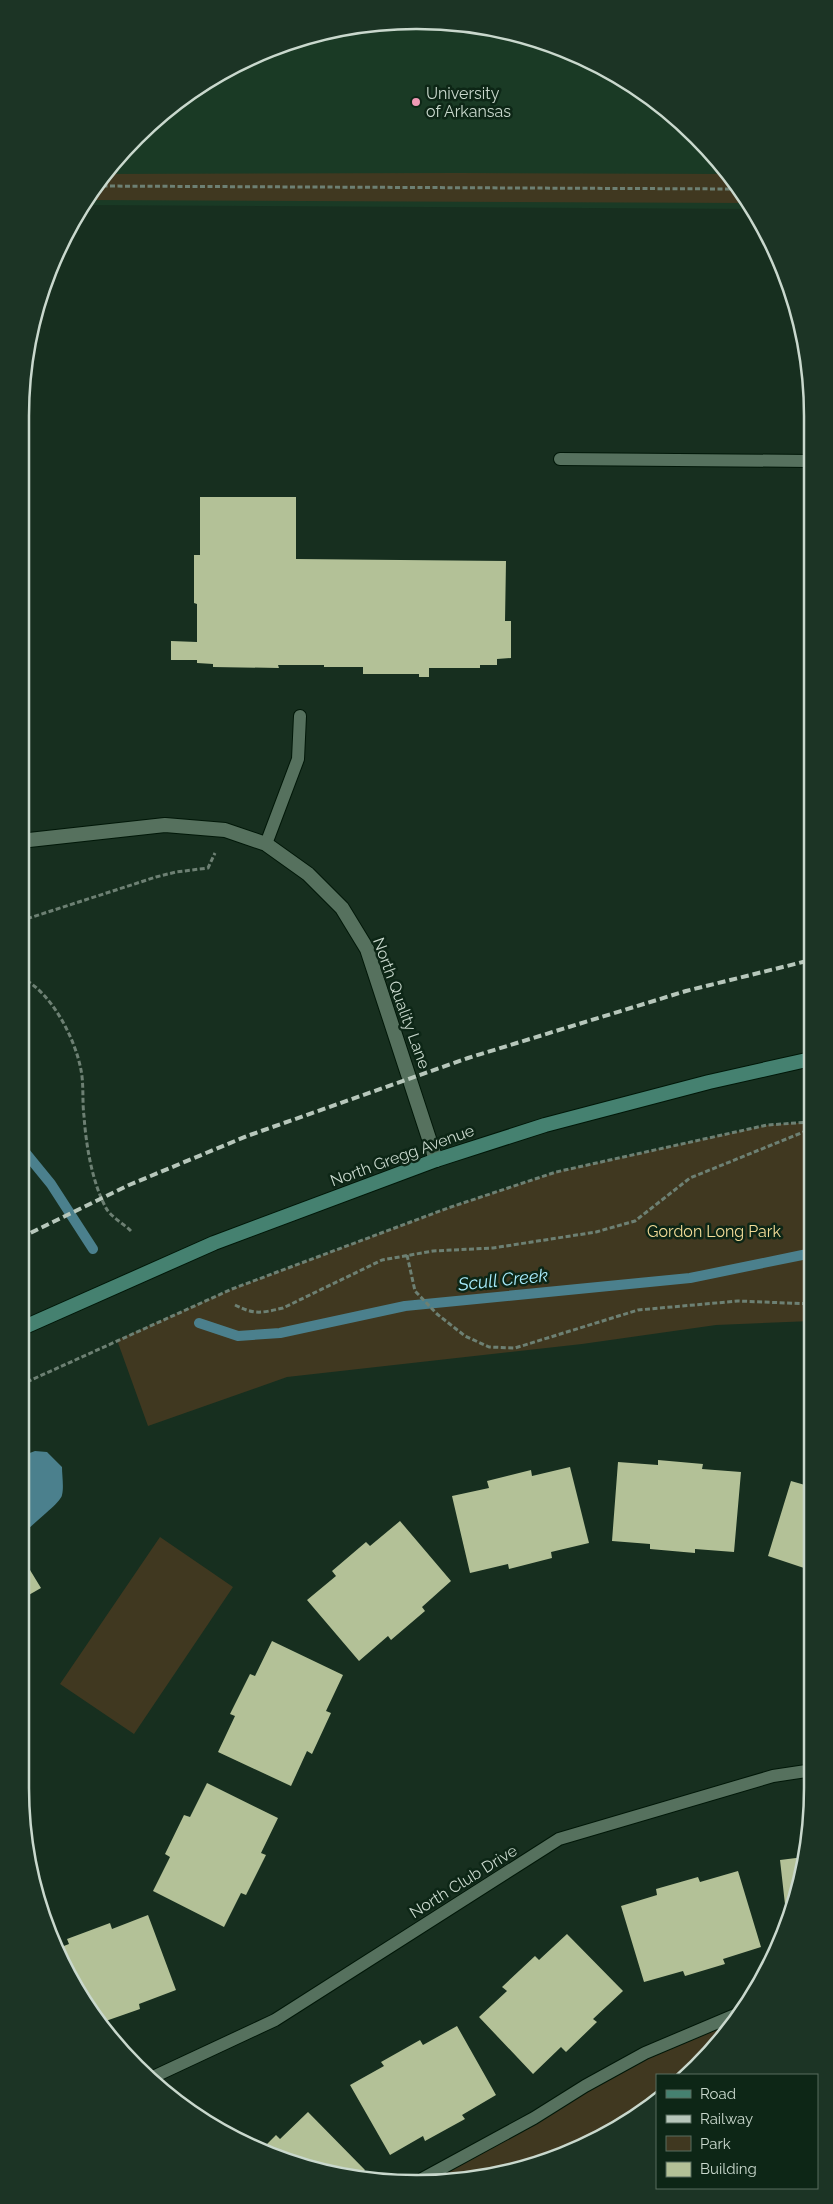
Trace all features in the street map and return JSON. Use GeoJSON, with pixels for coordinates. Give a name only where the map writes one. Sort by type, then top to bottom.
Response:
{"type":"FeatureCollection","features":[{"type":"Feature","properties":{"kind":"main road","name":"North Gregg Avenue"},"geometry":{"type":"LineString","coordinates":[[29,1325],[214,1243],[436,1160],[545,1125],[710,1082],[804,1061]]}},
{"type":"Feature","properties":{"kind":"street","name":"North Quality Lane"},"geometry":{"type":"LineString","coordinates":[[29,839],[165,825],[225,830],[266,844],[308,874],[342,908],[367,949],[436,1160]]}},
{"type":"Feature","properties":{"kind":"lane"},"geometry":{"type":"LineString","coordinates":[[560,459],[804,461]]}},
{"type":"Feature","properties":{"kind":"lane"},"geometry":{"type":"LineString","coordinates":[[266,844],[298,759],[300,716]]}},
{"type":"Feature","properties":{"kind":"lane","name":"North Club Drive"},"geometry":{"type":"LineString","coordinates":[[157,2075],[276,2020],[559,1839],[773,1776],[804,1771]]}},
{"type":"Feature","properties":{"kind":"lane"},"geometry":{"type":"LineString","coordinates":[[430,2174],[534,2118],[585,2086],[645,2053],[728,2018]]}},
{"type":"Feature","properties":{"kind":"path"},"geometry":{"type":"LineString","coordinates":[[105,186],[730,188]]}},
{"type":"Feature","properties":{"kind":"path"},"geometry":{"type":"LineString","coordinates":[[29,918],[156,877],[176,872],[208,868],[225,830]]}},
{"type":"Feature","properties":{"kind":"path"},"geometry":{"type":"LineString","coordinates":[[29,983],[52,1004],[69,1032],[81,1070],[84,1116],[91,1166],[106,1209],[132,1231]]}},
{"type":"Feature","properties":{"kind":"path"},"geometry":{"type":"LineString","coordinates":[[29,1381],[232,1288],[448,1208],[556,1172],[747,1128],[804,1122]]}},
{"type":"Feature","properties":{"kind":"path"},"geometry":{"type":"LineString","coordinates":[[235,1304],[251,1312],[267,1312],[283,1308],[382,1260],[433,1251],[492,1248],[596,1232],[635,1221],[690,1178],[804,1132]]}},
{"type":"Feature","properties":{"kind":"path"},"geometry":{"type":"LineString","coordinates":[[407,1255],[415,1291],[437,1314],[465,1336],[489,1347],[515,1348],[638,1310],[738,1300],[804,1304]]}},
{"type":"Feature","properties":{"kind":"shaded area","name":"University of Arkansas"},"geometry":{"type":"Polygon","coordinates":[[[416,29],[467,32],[517,42],[565,58],[610,81],[653,109],[691,142],[724,180],[744,209],[92,205],[125,161],[161,125],[201,94],[245,69],[292,49],[341,36],[366,32],[416,29]]]}},
{"type":"Feature","properties":{"kind":"green space"},"geometry":{"type":"Polygon","coordinates":[[[114,174],[719,174],[740,203],[95,200],[114,174]]]}},
{"type":"Feature","properties":{"kind":"green space","name":"Gordon Long Park"},"geometry":{"type":"Polygon","coordinates":[[[804,1122],[804,1321],[716,1325],[582,1344],[287,1377],[148,1426],[117,1340],[232,1289],[448,1208],[556,1172],[767,1125],[804,1122]]]}},
{"type":"Feature","properties":{"kind":"green space"},"geometry":{"type":"Polygon","coordinates":[[[160,1537],[233,1587],[134,1734],[60,1684],[160,1537]]]}},
{"type":"Feature","properties":{"kind":"green space"},"geometry":{"type":"Polygon","coordinates":[[[728,2019],[691,2062],[678,2074],[656,2074],[656,2092],[653,2095],[632,2110],[588,2135],[565,2146],[517,2162],[467,2172],[430,2174],[585,2086],[728,2019]]]}},
{"type":"Feature","properties":{"kind":"water"},"geometry":{"type":"Polygon","coordinates":[[[35,1451],[47,1452],[62,1467],[63,1492],[56,1504],[29,1528],[29,1453],[35,1451]]]}},
{"type":"Feature","properties":{"kind":"building"},"geometry":{"type":"Polygon","coordinates":[[[200,497],[296,497],[296,559],[506,561],[505,621],[511,621],[511,658],[497,659],[497,665],[480,665],[480,668],[429,668],[429,677],[419,677],[419,674],[363,674],[363,667],[278,665],[279,668],[213,667],[213,664],[197,663],[197,660],[171,660],[171,641],[197,642],[197,604],[194,603],[194,555],[200,555],[200,497]]]}},
{"type":"Feature","properties":{"kind":"building"},"geometry":{"type":"Polygon","coordinates":[[[658,1460],[703,1464],[702,1469],[741,1472],[734,1552],[695,1549],[695,1553],[650,1549],[650,1544],[612,1541],[618,1462],[658,1465],[658,1460]]]}},
{"type":"Feature","properties":{"kind":"building"},"geometry":{"type":"Polygon","coordinates":[[[570,1467],[589,1543],[551,1552],[552,1558],[509,1569],[508,1564],[470,1573],[452,1496],[489,1488],[487,1481],[531,1470],[532,1476],[570,1467]]]}},
{"type":"Feature","properties":{"kind":"building"},"geometry":{"type":"Polygon","coordinates":[[[791,1481],[804,1485],[804,1568],[768,1556],[791,1481]]]}},
{"type":"Feature","properties":{"kind":"building"},"geometry":{"type":"Polygon","coordinates":[[[400,1521],[451,1581],[422,1607],[425,1611],[391,1640],[388,1636],[359,1661],[307,1600],[336,1576],[332,1571],[366,1542],[370,1546],[400,1521]]]}},
{"type":"Feature","properties":{"kind":"building"},"geometry":{"type":"Polygon","coordinates":[[[30,1570],[41,1588],[29,1595],[29,1571],[30,1570]]]}},
{"type":"Feature","properties":{"kind":"building"},"geometry":{"type":"Polygon","coordinates":[[[272,1641],[343,1675],[326,1711],[331,1713],[312,1754],[307,1751],[291,1786],[218,1752],[235,1716],[230,1714],[250,1674],[255,1676],[272,1641]]]}},
{"type":"Feature","properties":{"kind":"building"},"geometry":{"type":"Polygon","coordinates":[[[207,1783],[278,1818],[261,1853],[266,1855],[246,1895],[241,1893],[224,1927],[153,1891],[170,1857],[165,1854],[184,1815],[190,1817],[207,1783]]]}},
{"type":"Feature","properties":{"kind":"building"},"geometry":{"type":"Polygon","coordinates":[[[798,1858],[785,1907],[780,1860],[798,1858]]]}},
{"type":"Feature","properties":{"kind":"building"},"geometry":{"type":"Polygon","coordinates":[[[738,1871],[761,1947],[723,1959],[725,1964],[685,1976],[683,1971],[644,1982],[621,1906],[657,1895],[656,1889],[698,1877],[700,1882],[738,1871]]]}},
{"type":"Feature","properties":{"kind":"building"},"geometry":{"type":"Polygon","coordinates":[[[148,1915],[176,1990],[139,2004],[140,2009],[107,2021],[81,1981],[63,1946],[69,1944],[67,1939],[110,1923],[112,1929],[148,1915]]]}},
{"type":"Feature","properties":{"kind":"building"},"geometry":{"type":"Polygon","coordinates":[[[567,1934],[623,1991],[593,2019],[597,2022],[566,2052],[561,2047],[533,2074],[479,2017],[507,1991],[502,1987],[535,1956],[539,1960],[567,1934]]]}},
{"type":"Feature","properties":{"kind":"building"},"geometry":{"type":"Polygon","coordinates":[[[457,2026],[496,2095],[462,2115],[465,2119],[425,2141],[423,2136],[390,2155],[350,2085],[384,2066],[381,2062],[420,2040],[423,2045],[457,2026]]]}},
{"type":"Feature","properties":{"kind":"building"},"geometry":{"type":"Polygon","coordinates":[[[308,2112],[365,2170],[363,2172],[341,2168],[316,2162],[266,2145],[276,2135],[280,2139],[308,2112]]]}},
{"type":"Feature","properties":{"kind":"waterway","name":"Scull Creek"},"geometry":{"type":"LineString","coordinates":[[29,1157],[51,1184],[93,1249]]}},
{"type":"Feature","properties":{"kind":"waterway","name":"Scull Creek"},"geometry":{"type":"LineString","coordinates":[[199,1323],[238,1336],[280,1333],[405,1306],[690,1278],[804,1255]]}},
{"type":"Feature","properties":{"kind":"railway"},"geometry":{"type":"LineString","coordinates":[[29,1234],[129,1185],[247,1136],[468,1058],[686,991],[804,962]]}},
{"type":"Feature","properties":{"kind":"place","name":"University of Arkansas"},"geometry":{"type":"Point","coordinates":[416,102]}}]}
